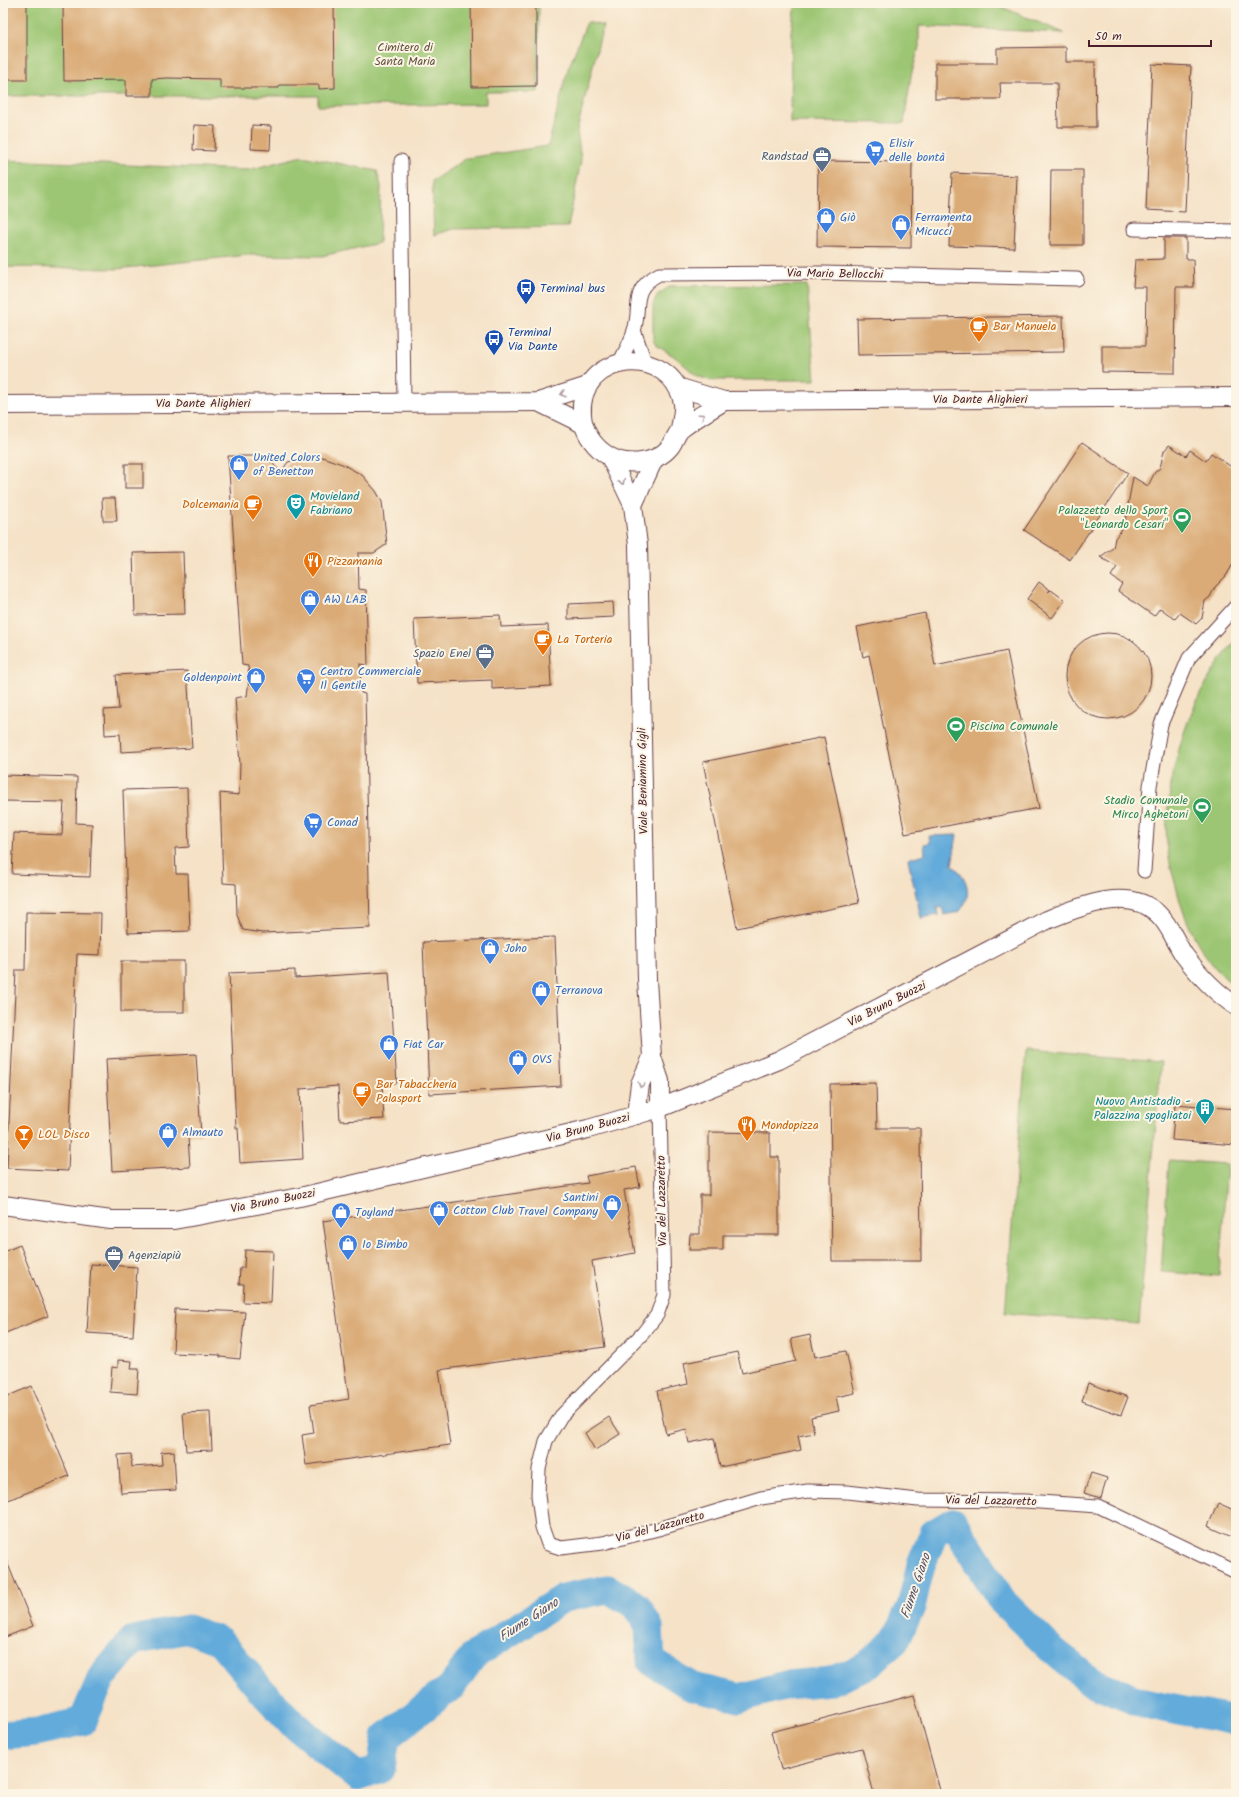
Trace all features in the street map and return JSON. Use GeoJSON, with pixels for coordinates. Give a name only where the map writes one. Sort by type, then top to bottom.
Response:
{"type":"FeatureCollection","features":[{"type":"Feature","properties":{"kind":"street"},"geometry":{"type":"LineString","coordinates":[[401,161],[404,402]]}},
{"type":"Feature","properties":{"kind":"street"},"geometry":{"type":"LineString","coordinates":[[1134,229],[1236,231]]}},
{"type":"Feature","properties":{"kind":"street","name":"Via Mario Bellocchi"},"geometry":{"type":"LineString","coordinates":[[620,362],[634,330],[637,302],[642,289],[650,279],[659,274],[822,274],[1077,279]]}},
{"type":"Feature","properties":{"kind":"street","name":"Via Mario Bellocchi"},"geometry":{"type":"LineString","coordinates":[[634,330],[645,362]]}},
{"type":"Feature","properties":{"kind":"street","name":"Via Dante Alighieri"},"geometry":{"type":"LineString","coordinates":[[620,362],[645,362],[666,373],[677,387],[683,404],[680,430],[669,448],[654,458],[632,463],[611,459],[595,447],[583,424],[581,406],[588,386],[600,372],[620,362]]}},
{"type":"Feature","properties":{"kind":"street","name":"Via Dante Alighieri"},"geometry":{"type":"LineString","coordinates":[[3,405],[538,402],[588,386]]}},
{"type":"Feature","properties":{"kind":"street","name":"Via Dante Alighieri"},"geometry":{"type":"LineString","coordinates":[[677,387],[724,401],[1236,397]]}},
{"type":"Feature","properties":{"kind":"street","name":"Via Dante Alighieri"},"geometry":{"type":"LineString","coordinates":[[680,430],[724,401]]}},
{"type":"Feature","properties":{"kind":"street","name":"Via Dante Alighieri"},"geometry":{"type":"LineString","coordinates":[[538,402],[583,424]]}},
{"type":"Feature","properties":{"kind":"street"},"geometry":{"type":"LineString","coordinates":[[633,505],[654,458]]}},
{"type":"Feature","properties":{"kind":"street","name":"Viale Beniamino Gigli"},"geometry":{"type":"LineString","coordinates":[[611,459],[633,505],[638,545],[648,980],[652,1057],[660,1081],[660,1108]]}},
{"type":"Feature","properties":{"kind":"street"},"geometry":{"type":"LineString","coordinates":[[1144,870],[1150,786],[1161,724],[1189,658],[1236,606]]}},
{"type":"Feature","properties":{"kind":"street","name":"Via Bruno Buozzi"},"geometry":{"type":"LineString","coordinates":[[3,1205],[112,1220],[174,1220],[300,1197],[588,1129],[660,1108],[779,1060],[1047,920],[1076,908],[1106,900],[1135,901],[1158,913],[1173,932],[1183,954],[1203,978],[1221,996],[1236,1006]]}},
{"type":"Feature","properties":{"kind":"street","name":"Viale Beniamino Gigli"},"geometry":{"type":"LineString","coordinates":[[636,1115],[640,1084],[652,1057]]}},
{"type":"Feature","properties":{"kind":"street","name":"Via del Lazzaretto"},"geometry":{"type":"LineString","coordinates":[[660,1108],[664,1295],[657,1315],[643,1333],[561,1416],[546,1441],[539,1469],[538,1495],[542,1527],[548,1544],[561,1548],[603,1543],[658,1529],[761,1498],[808,1491],[846,1492],[918,1500],[1025,1501],[1098,1506],[1236,1572]]}},
{"type":"Feature","properties":{"kind":"green space","name":"Cimitero di Santa Maria"},"geometry":{"type":"Polygon","coordinates":[[[3,3],[539,3],[538,92],[486,92],[486,104],[318,106],[318,96],[3,96],[3,3]]]}},
{"type":"Feature","properties":{"kind":"green space"},"geometry":{"type":"Polygon","coordinates":[[[795,3],[992,3],[1064,33],[919,26],[919,47],[911,76],[904,123],[790,122],[791,32],[795,3]]]}},
{"type":"Feature","properties":{"kind":"green space"},"geometry":{"type":"Polygon","coordinates":[[[587,22],[603,26],[577,130],[581,160],[568,227],[453,229],[434,235],[432,181],[467,158],[548,146],[568,69],[587,22]]]}},
{"type":"Feature","properties":{"kind":"green space"},"geometry":{"type":"Polygon","coordinates":[[[302,156],[377,171],[381,186],[379,243],[322,256],[248,255],[117,269],[3,267],[3,160],[248,170],[302,156]]]}},
{"type":"Feature","properties":{"kind":"green space"},"geometry":{"type":"Polygon","coordinates":[[[807,285],[815,380],[709,380],[697,376],[675,357],[656,345],[653,340],[653,305],[657,295],[671,286],[807,285]]]}},
{"type":"Feature","properties":{"kind":"green space","name":"Stadio Comunale Mirco Aghetoni"},"geometry":{"type":"Polygon","coordinates":[[[1236,640],[1236,987],[1225,978],[1206,956],[1191,931],[1181,904],[1171,867],[1166,830],[1168,803],[1174,770],[1192,711],[1211,674],[1236,640]]]}},
{"type":"Feature","properties":{"kind":"green space"},"geometry":{"type":"Polygon","coordinates":[[[1026,1051],[1161,1062],[1139,1324],[1005,1313],[1026,1051]]]}},
{"type":"Feature","properties":{"kind":"green space"},"geometry":{"type":"Polygon","coordinates":[[[1169,1160],[1227,1164],[1219,1276],[1161,1272],[1169,1160]]]}},
{"type":"Feature","properties":{"kind":"water"},"geometry":{"type":"Polygon","coordinates":[[[957,835],[952,865],[958,870],[965,881],[967,887],[966,900],[959,912],[944,915],[942,907],[937,908],[938,915],[921,918],[908,859],[925,854],[924,844],[930,843],[929,836],[957,835]]]}},
{"type":"Feature","properties":{"kind":"building"},"geometry":{"type":"Polygon","coordinates":[[[3,3],[27,3],[27,80],[3,80],[3,3]]]}},
{"type":"Feature","properties":{"kind":"building"},"geometry":{"type":"Polygon","coordinates":[[[278,3],[278,6],[318,6],[318,3],[334,3],[335,88],[319,89],[319,85],[279,85],[279,88],[220,88],[220,79],[167,78],[152,79],[152,96],[126,96],[126,80],[64,81],[63,4],[278,3]]]}},
{"type":"Feature","properties":{"kind":"building"},"geometry":{"type":"Polygon","coordinates":[[[471,3],[536,3],[536,86],[472,87],[471,3]]]}},
{"type":"Feature","properties":{"kind":"building"},"geometry":{"type":"Polygon","coordinates":[[[1066,47],[1066,62],[1095,62],[1096,127],[1058,127],[1057,83],[1000,83],[1001,99],[935,99],[935,63],[997,63],[997,48],[1066,47]]]}},
{"type":"Feature","properties":{"kind":"building"},"geometry":{"type":"Polygon","coordinates":[[[1152,64],[1191,66],[1185,212],[1146,210],[1152,64]]]}},
{"type":"Feature","properties":{"kind":"building"},"geometry":{"type":"Polygon","coordinates":[[[194,125],[215,126],[214,151],[193,150],[194,125]]]}},
{"type":"Feature","properties":{"kind":"building"},"geometry":{"type":"Polygon","coordinates":[[[252,125],[271,126],[270,150],[251,149],[252,125]]]}},
{"type":"Feature","properties":{"kind":"building"},"geometry":{"type":"Polygon","coordinates":[[[818,161],[912,162],[911,248],[817,247],[818,161]]]}},
{"type":"Feature","properties":{"kind":"building"},"geometry":{"type":"Polygon","coordinates":[[[1051,170],[1083,170],[1083,245],[1050,245],[1051,170]]]}},
{"type":"Feature","properties":{"kind":"building"},"geometry":{"type":"Polygon","coordinates":[[[952,173],[1017,176],[1014,248],[949,246],[952,173]]]}},
{"type":"Feature","properties":{"kind":"building"},"geometry":{"type":"Polygon","coordinates":[[[1164,238],[1186,238],[1186,259],[1193,259],[1194,287],[1176,287],[1175,373],[1102,372],[1102,346],[1145,346],[1146,287],[1133,287],[1135,260],[1164,259],[1164,238]]]}},
{"type":"Feature","properties":{"kind":"building"},"geometry":{"type":"Polygon","coordinates":[[[1063,316],[1064,352],[858,355],[857,319],[1063,316]]]}},
{"type":"Feature","properties":{"kind":"building"},"geometry":{"type":"Polygon","coordinates":[[[1082,442],[1128,473],[1070,560],[1024,530],[1082,442]]]}},
{"type":"Feature","properties":{"kind":"building"},"geometry":{"type":"Polygon","coordinates":[[[1169,445],[1186,456],[1190,450],[1206,461],[1211,453],[1236,470],[1236,559],[1226,576],[1215,587],[1210,597],[1205,601],[1202,618],[1196,624],[1180,613],[1175,619],[1160,608],[1154,616],[1118,591],[1122,584],[1111,576],[1117,567],[1100,557],[1113,548],[1115,538],[1124,527],[1133,477],[1148,486],[1155,472],[1160,468],[1164,451],[1169,445]]]}},
{"type":"Feature","properties":{"kind":"building","name":"Centro Commerciale Il Gentile"},"geometry":{"type":"Polygon","coordinates":[[[228,456],[265,456],[281,472],[288,462],[302,458],[322,457],[342,464],[362,475],[376,491],[382,502],[387,544],[374,553],[358,553],[359,589],[366,590],[368,665],[360,664],[361,693],[365,694],[370,928],[263,933],[243,930],[237,915],[236,884],[223,883],[220,793],[239,795],[240,764],[235,698],[247,696],[249,680],[248,666],[242,665],[228,456]]]}},
{"type":"Feature","properties":{"kind":"building"},"geometry":{"type":"Polygon","coordinates":[[[125,464],[143,464],[143,488],[125,488],[125,464]]]}},
{"type":"Feature","properties":{"kind":"building"},"geometry":{"type":"Polygon","coordinates":[[[102,498],[115,498],[117,521],[103,521],[102,498]]]}},
{"type":"Feature","properties":{"kind":"building"},"geometry":{"type":"Polygon","coordinates":[[[183,552],[185,614],[135,615],[133,553],[183,552]]]}},
{"type":"Feature","properties":{"kind":"building"},"geometry":{"type":"Polygon","coordinates":[[[1039,582],[1050,590],[1048,592],[1051,590],[1065,600],[1052,618],[1027,599],[1039,582]]]}},
{"type":"Feature","properties":{"kind":"building"},"geometry":{"type":"Polygon","coordinates":[[[613,602],[614,617],[568,619],[568,604],[613,602]]]}},
{"type":"Feature","properties":{"kind":"building"},"geometry":{"type":"Polygon","coordinates":[[[925,613],[935,666],[1007,651],[1039,808],[905,834],[869,655],[863,657],[857,627],[925,613]]]}},
{"type":"Feature","properties":{"kind":"building"},"geometry":{"type":"Polygon","coordinates":[[[500,615],[501,627],[548,625],[551,686],[492,689],[492,680],[417,683],[414,619],[500,615]]]}},
{"type":"Feature","properties":{"kind":"building"},"geometry":{"type":"Polygon","coordinates":[[[1108,633],[1124,637],[1138,646],[1147,660],[1151,676],[1147,692],[1138,706],[1124,715],[1108,719],[1092,715],[1078,706],[1069,692],[1065,676],[1069,660],[1078,646],[1092,637],[1108,633]]]}},
{"type":"Feature","properties":{"kind":"building"},"geometry":{"type":"Polygon","coordinates":[[[187,671],[192,748],[121,752],[120,734],[105,735],[104,710],[119,709],[116,675],[187,671]]]}},
{"type":"Feature","properties":{"kind":"building"},"geometry":{"type":"Polygon","coordinates":[[[824,737],[859,903],[737,928],[703,762],[824,737]]]}},
{"type":"Feature","properties":{"kind":"building"},"geometry":{"type":"Polygon","coordinates":[[[3,775],[77,777],[76,823],[92,824],[90,877],[12,874],[14,833],[62,835],[64,802],[3,801],[3,775]]]}},
{"type":"Feature","properties":{"kind":"building"},"geometry":{"type":"Polygon","coordinates":[[[187,788],[189,847],[175,848],[176,874],[188,874],[190,931],[128,933],[123,790],[187,788]]]}},
{"type":"Feature","properties":{"kind":"building"},"geometry":{"type":"Polygon","coordinates":[[[26,912],[101,913],[100,955],[77,954],[68,1171],[7,1168],[16,970],[25,970],[26,912]]]}},
{"type":"Feature","properties":{"kind":"building"},"geometry":{"type":"Polygon","coordinates":[[[555,937],[561,1086],[429,1094],[423,942],[555,937]]]}},
{"type":"Feature","properties":{"kind":"building"},"geometry":{"type":"Polygon","coordinates":[[[121,961],[184,961],[184,1012],[121,1012],[121,961]]]}},
{"type":"Feature","properties":{"kind":"building"},"geometry":{"type":"Polygon","coordinates":[[[295,970],[295,978],[389,972],[397,1083],[382,1083],[384,1119],[340,1121],[338,1086],[300,1089],[303,1159],[240,1163],[238,1128],[236,1128],[229,973],[295,970]]]}},
{"type":"Feature","properties":{"kind":"building"},"geometry":{"type":"Polygon","coordinates":[[[196,1054],[201,1135],[188,1136],[190,1167],[112,1171],[106,1059],[196,1054]]]}},
{"type":"Feature","properties":{"kind":"building"},"geometry":{"type":"Polygon","coordinates":[[[876,1083],[877,1128],[920,1128],[921,1261],[832,1261],[830,1084],[876,1083]]]}},
{"type":"Feature","properties":{"kind":"building","name":"Nuovo Antistadio - Palazzina spogliatoi"},"geometry":{"type":"Polygon","coordinates":[[[1175,1104],[1236,1109],[1236,1145],[1172,1140],[1175,1104]]]}},
{"type":"Feature","properties":{"kind":"building"},"geometry":{"type":"Polygon","coordinates":[[[709,1132],[770,1133],[770,1157],[779,1157],[779,1235],[723,1235],[723,1250],[689,1250],[690,1234],[700,1234],[700,1195],[709,1195],[709,1132]]]}},
{"type":"Feature","properties":{"kind":"building"},"geometry":{"type":"Polygon","coordinates":[[[636,1167],[640,1187],[624,1190],[635,1253],[592,1261],[605,1347],[439,1370],[450,1445],[306,1465],[302,1435],[314,1433],[310,1405],[349,1399],[323,1221],[588,1183],[586,1176],[636,1167]]]}},
{"type":"Feature","properties":{"kind":"building"},"geometry":{"type":"Polygon","coordinates":[[[20,1245],[48,1316],[3,1334],[3,1252],[20,1245]]]}},
{"type":"Feature","properties":{"kind":"building"},"geometry":{"type":"Polygon","coordinates":[[[245,1250],[273,1251],[271,1303],[243,1302],[244,1284],[239,1284],[240,1268],[244,1268],[245,1250]]]}},
{"type":"Feature","properties":{"kind":"building"},"geometry":{"type":"Polygon","coordinates":[[[91,1264],[137,1267],[133,1336],[87,1333],[91,1264]]]}},
{"type":"Feature","properties":{"kind":"building"},"geometry":{"type":"Polygon","coordinates":[[[175,1309],[245,1312],[240,1359],[220,1357],[220,1355],[173,1353],[175,1309]]]}},
{"type":"Feature","properties":{"kind":"building"},"geometry":{"type":"Polygon","coordinates":[[[810,1335],[815,1357],[846,1351],[855,1393],[836,1397],[839,1411],[811,1417],[814,1433],[798,1436],[801,1450],[720,1467],[714,1438],[689,1443],[686,1429],[666,1434],[657,1391],[688,1384],[684,1363],[737,1352],[742,1373],[796,1361],[791,1339],[810,1335]]]}},
{"type":"Feature","properties":{"kind":"building"},"geometry":{"type":"Polygon","coordinates":[[[118,1360],[132,1361],[131,1369],[139,1369],[137,1394],[110,1392],[112,1367],[118,1368],[118,1360]]]}},
{"type":"Feature","properties":{"kind":"building"},"geometry":{"type":"Polygon","coordinates":[[[1088,1383],[1128,1397],[1121,1415],[1082,1401],[1088,1383]]]}},
{"type":"Feature","properties":{"kind":"building"},"geometry":{"type":"Polygon","coordinates":[[[32,1386],[69,1476],[3,1502],[3,1398],[32,1386]]]}},
{"type":"Feature","properties":{"kind":"building"},"geometry":{"type":"Polygon","coordinates":[[[210,1412],[212,1450],[186,1451],[183,1413],[210,1412]]]}},
{"type":"Feature","properties":{"kind":"building"},"geometry":{"type":"Polygon","coordinates":[[[609,1417],[620,1434],[595,1450],[585,1433],[609,1417]]]}},
{"type":"Feature","properties":{"kind":"building"},"geometry":{"type":"Polygon","coordinates":[[[174,1451],[176,1490],[121,1493],[118,1455],[131,1454],[132,1467],[162,1465],[161,1452],[174,1451]]]}},
{"type":"Feature","properties":{"kind":"building"},"geometry":{"type":"Polygon","coordinates":[[[1091,1473],[1107,1478],[1101,1498],[1084,1493],[1091,1473]]]}},
{"type":"Feature","properties":{"kind":"building"},"geometry":{"type":"Polygon","coordinates":[[[1218,1503],[1236,1511],[1236,1539],[1208,1526],[1218,1503]]]}},
{"type":"Feature","properties":{"kind":"building"},"geometry":{"type":"Polygon","coordinates":[[[3,1552],[33,1626],[3,1638],[3,1552]]]}},
{"type":"Feature","properties":{"kind":"building"},"geometry":{"type":"Polygon","coordinates":[[[914,1695],[941,1794],[874,1794],[862,1748],[781,1769],[771,1732],[914,1695]]]}},
{"type":"Feature","properties":{"kind":"waterway","name":"Fiume Giano"},"geometry":{"type":"LineString","coordinates":[[3,1735],[37,1732],[83,1721],[102,1677],[133,1640],[188,1629],[220,1641],[261,1690],[293,1724],[358,1777],[381,1769],[386,1737],[452,1686],[473,1656],[563,1598],[608,1589],[637,1606],[649,1627],[651,1661],[692,1687],[740,1698],[786,1685],[831,1681],[865,1667],[895,1641],[911,1607],[921,1565],[934,1533],[953,1522],[1003,1602],[1050,1648],[1090,1681],[1143,1703],[1236,1721]]}},
{"type":"Feature","properties":{"kind":"place","name":"Elisir delle bontà"},"geometry":{"type":"Point","coordinates":[875,167]}},
{"type":"Feature","properties":{"kind":"place","name":"Randstad"},"geometry":{"type":"Point","coordinates":[822,173]}},
{"type":"Feature","properties":{"kind":"place","name":"Giò"},"geometry":{"type":"Point","coordinates":[826,234]}},
{"type":"Feature","properties":{"kind":"place","name":"Ferramenta Micucci"},"geometry":{"type":"Point","coordinates":[901,241]}},
{"type":"Feature","properties":{"kind":"place","name":"Terminal bus"},"geometry":{"type":"Point","coordinates":[526,305]}},
{"type":"Feature","properties":{"kind":"place","name":"Bar Manuela"},"geometry":{"type":"Point","coordinates":[979,343]}},
{"type":"Feature","properties":{"kind":"place","name":"Terminal Via Dante"},"geometry":{"type":"Point","coordinates":[494,356]}},
{"type":"Feature","properties":{"kind":"place","name":"United Colors of Benetton"},"geometry":{"type":"Point","coordinates":[239,481]}},
{"type":"Feature","properties":{"kind":"place","name":"Movieland Fabriano"},"geometry":{"type":"Point","coordinates":[296,520]}},
{"type":"Feature","properties":{"kind":"place","name":"Dolcemania"},"geometry":{"type":"Point","coordinates":[253,521]}},
{"type":"Feature","properties":{"kind":"place","name":"Palazzetto dello Sport \"Leonardo Cesari\""},"geometry":{"type":"Point","coordinates":[1182,534]}},
{"type":"Feature","properties":{"kind":"place","name":"Pizzamania"},"geometry":{"type":"Point","coordinates":[313,578]}},
{"type":"Feature","properties":{"kind":"place","name":"AW LAB"},"geometry":{"type":"Point","coordinates":[310,616]}},
{"type":"Feature","properties":{"kind":"place","name":"La Torteria"},"geometry":{"type":"Point","coordinates":[543,656]}},
{"type":"Feature","properties":{"kind":"place","name":"Spazio Enel"},"geometry":{"type":"Point","coordinates":[485,670]}},
{"type":"Feature","properties":{"kind":"place","name":"Goldenpoint"},"geometry":{"type":"Point","coordinates":[256,694]}},
{"type":"Feature","properties":{"kind":"place","name":"Centro Commerciale Il Gentile"},"geometry":{"type":"Point","coordinates":[306,695]}},
{"type":"Feature","properties":{"kind":"place","name":"Piscina Comunale"},"geometry":{"type":"Point","coordinates":[956,743]}},
{"type":"Feature","properties":{"kind":"place","name":"Stadio Comunale Mirco Aghetoni"},"geometry":{"type":"Point","coordinates":[1202,824]}},
{"type":"Feature","properties":{"kind":"place","name":"Conad"},"geometry":{"type":"Point","coordinates":[313,839]}},
{"type":"Feature","properties":{"kind":"place","name":"Joho"},"geometry":{"type":"Point","coordinates":[490,965]}},
{"type":"Feature","properties":{"kind":"place","name":"Terranova"},"geometry":{"type":"Point","coordinates":[541,1007]}},
{"type":"Feature","properties":{"kind":"place","name":"Fiat Car"},"geometry":{"type":"Point","coordinates":[389,1061]}},
{"type":"Feature","properties":{"kind":"place","name":"OVS"},"geometry":{"type":"Point","coordinates":[518,1076]}},
{"type":"Feature","properties":{"kind":"place","name":"Bar Tabaccheria Palasport"},"geometry":{"type":"Point","coordinates":[362,1108]}},
{"type":"Feature","properties":{"kind":"place","name":"Nuovo Antistadio - Palazzina spogliatoi"},"geometry":{"type":"Point","coordinates":[1205,1125]}},
{"type":"Feature","properties":{"kind":"place","name":"Mondopizza"},"geometry":{"type":"Point","coordinates":[747,1142]}},
{"type":"Feature","properties":{"kind":"place","name":"Almauto"},"geometry":{"type":"Point","coordinates":[168,1149]}},
{"type":"Feature","properties":{"kind":"place","name":"LOL Disco"},"geometry":{"type":"Point","coordinates":[24,1151]}},
{"type":"Feature","properties":{"kind":"place","name":"Santini Travel Company"},"geometry":{"type":"Point","coordinates":[612,1221]}},
{"type":"Feature","properties":{"kind":"place","name":"Cotton Club"},"geometry":{"type":"Point","coordinates":[439,1227]}},
{"type":"Feature","properties":{"kind":"place","name":"Toyland"},"geometry":{"type":"Point","coordinates":[341,1229]}},
{"type":"Feature","properties":{"kind":"place","name":"Io Bimbo"},"geometry":{"type":"Point","coordinates":[348,1261]}},
{"type":"Feature","properties":{"kind":"place","name":"Agenziapiù"},"geometry":{"type":"Point","coordinates":[114,1272]}}]}
